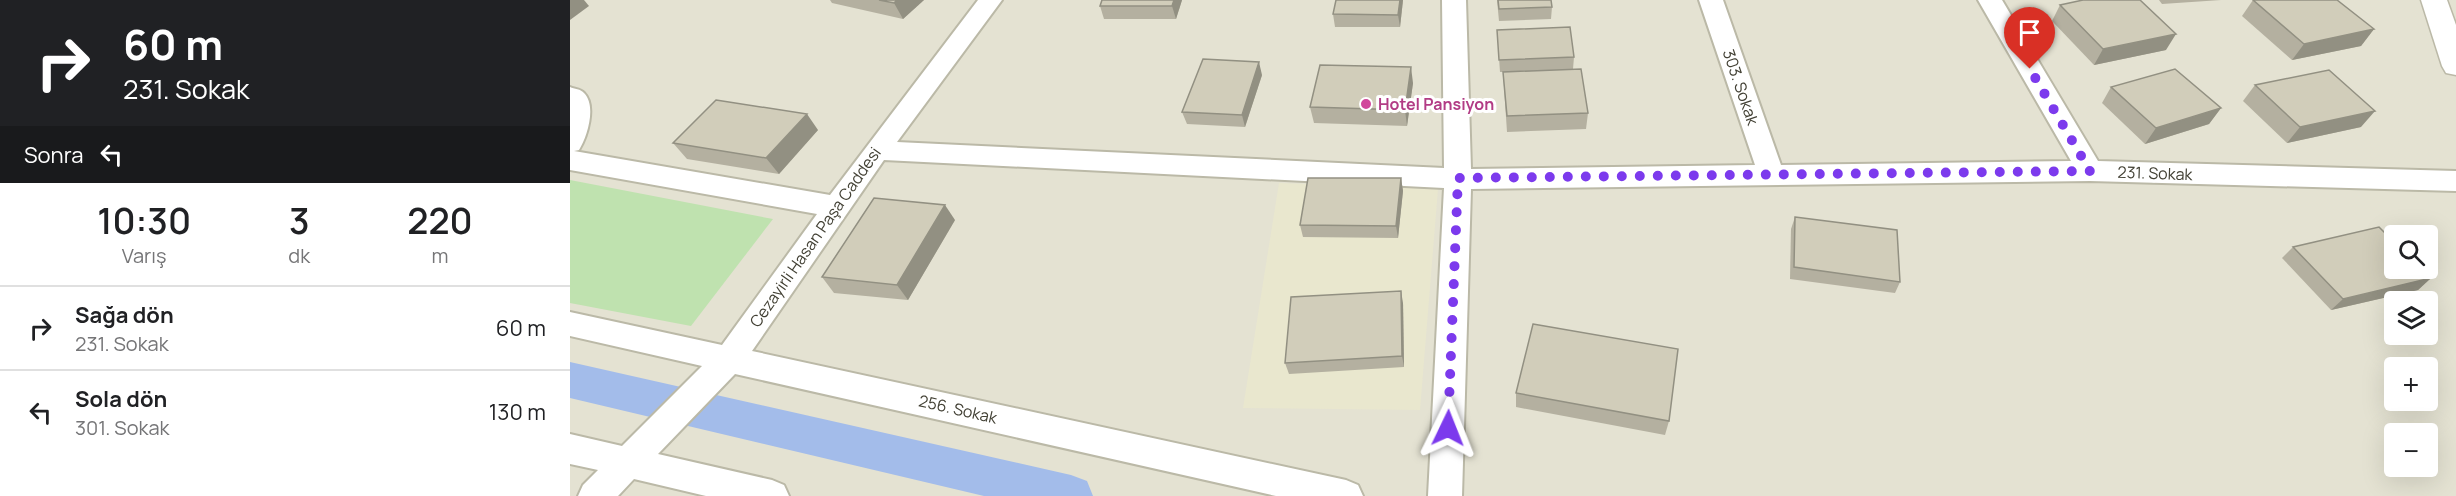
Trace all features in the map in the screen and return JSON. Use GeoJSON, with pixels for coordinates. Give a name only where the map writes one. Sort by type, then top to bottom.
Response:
{"type":"FeatureCollection","features":[{"type":"Feature","properties":{"kind":"street","name":"Cezayirli Hasan Paşa Caddesi"},"geometry":{"type":"LineString","coordinates":[[595,496],[721,367],[877,150],[990,0]]}},
{"type":"Feature","properties":{"kind":"street"},"geometry":{"type":"LineString","coordinates":[[1445,496],[1458,178],[1454,0]]}},
{"type":"Feature","properties":{"kind":"street","name":"303. Sokak"},"geometry":{"type":"LineString","coordinates":[[1711,0],[1771,174]]}},
{"type":"Feature","properties":{"kind":"street"},"geometry":{"type":"LineString","coordinates":[[1990,0],[2090,171]]}},
{"type":"Feature","properties":{"kind":"street"},"geometry":{"type":"LineString","coordinates":[[2434,0],[2456,66]]}},
{"type":"Feature","properties":{"kind":"street"},"geometry":{"type":"LineString","coordinates":[[570,96],[575,99],[577,128],[570,143]]}},
{"type":"Feature","properties":{"kind":"street","name":"231. Sokak"},"geometry":{"type":"LineString","coordinates":[[877,150],[1458,178],[2090,171],[2456,181]]}},
{"type":"Feature","properties":{"kind":"street"},"geometry":{"type":"LineString","coordinates":[[570,160],[837,207]]}},
{"type":"Feature","properties":{"kind":"street","name":"256. Sokak"},"geometry":{"type":"LineString","coordinates":[[570,324],[721,367],[1346,496]]}},
{"type":"Feature","properties":{"kind":"street"},"geometry":{"type":"LineString","coordinates":[[570,449],[772,496]]}},
{"type":"Feature","properties":{"kind":"shaded area"},"geometry":{"type":"Polygon","coordinates":[[[570,0],[2456,0],[2456,496],[570,496],[570,0]]]}},
{"type":"Feature","properties":{"kind":"shaded area"},"geometry":{"type":"Polygon","coordinates":[[[1279,183],[1438,189],[1420,410],[1243,408],[1279,183]]]}},
{"type":"Feature","properties":{"kind":"green space"},"geometry":{"type":"Polygon","coordinates":[[[570,180],[773,219],[691,326],[570,303],[570,180]]]}},
{"type":"Feature","properties":{"kind":"building"},"geometry":{"type":"Polygon","coordinates":[[[879,0],[897,0],[894,3],[879,0]]]}},
{"type":"Feature","properties":{"kind":"building"},"geometry":{"type":"Polygon","coordinates":[[[1102,0],[1174,0],[1172,6],[1100,6],[1102,0]]]}},
{"type":"Feature","properties":{"kind":"building"},"geometry":{"type":"Polygon","coordinates":[[[1336,0],[1400,0],[1398,15],[1333,14],[1336,0]]]}},
{"type":"Feature","properties":{"kind":"building"},"geometry":{"type":"Polygon","coordinates":[[[1498,0],[1551,0],[1552,7],[1499,9],[1498,0]]]}},
{"type":"Feature","properties":{"kind":"building"},"geometry":{"type":"Polygon","coordinates":[[[2083,0],[2140,0],[2176,34],[2103,49],[2060,5],[2083,0]]]}},
{"type":"Feature","properties":{"kind":"building"},"geometry":{"type":"Polygon","coordinates":[[[2253,0],[2337,0],[2374,29],[2304,44],[2253,0]]]}},
{"type":"Feature","properties":{"kind":"building"},"geometry":{"type":"Polygon","coordinates":[[[1570,27],[1574,57],[1499,60],[1497,30],[1570,27]]]}},
{"type":"Feature","properties":{"kind":"building"},"geometry":{"type":"Polygon","coordinates":[[[1203,59],[1259,62],[1242,115],[1182,112],[1203,59]]]}},
{"type":"Feature","properties":{"kind":"building"},"geometry":{"type":"Polygon","coordinates":[[[1320,65],[1411,67],[1405,110],[1310,107],[1320,65]]]}},
{"type":"Feature","properties":{"kind":"building"},"geometry":{"type":"Polygon","coordinates":[[[1581,69],[1588,113],[1507,116],[1503,72],[1581,69]]]}},
{"type":"Feature","properties":{"kind":"building"},"geometry":{"type":"Polygon","coordinates":[[[2175,69],[2221,108],[2156,128],[2111,87],[2175,69]]]}},
{"type":"Feature","properties":{"kind":"building"},"geometry":{"type":"Polygon","coordinates":[[[2329,70],[2375,111],[2300,127],[2255,85],[2329,70]]]}},
{"type":"Feature","properties":{"kind":"building"},"geometry":{"type":"Polygon","coordinates":[[[716,100],[807,114],[766,158],[673,143],[716,100]]]}},
{"type":"Feature","properties":{"kind":"building"},"geometry":{"type":"Polygon","coordinates":[[[1308,178],[1401,178],[1396,226],[1300,225],[1308,178]]]}},
{"type":"Feature","properties":{"kind":"building"},"geometry":{"type":"Polygon","coordinates":[[[874,198],[945,205],[897,285],[822,277],[874,198]]]}},
{"type":"Feature","properties":{"kind":"building"},"geometry":{"type":"Polygon","coordinates":[[[1795,217],[1897,230],[1900,282],[1794,267],[1795,217]]]}},
{"type":"Feature","properties":{"kind":"building"},"geometry":{"type":"Polygon","coordinates":[[[2379,227],[2384,232],[2384,279],[2427,279],[2343,299],[2293,247],[2379,227]]]}},
{"type":"Feature","properties":{"kind":"building"},"geometry":{"type":"Polygon","coordinates":[[[1401,291],[1402,356],[1285,363],[1291,297],[1401,291]]]}},
{"type":"Feature","properties":{"kind":"building"},"geometry":{"type":"Polygon","coordinates":[[[1533,324],[1678,349],[1669,421],[1516,393],[1533,324]]]}},
{"type":"Feature","properties":{"kind":"waterway"},"geometry":{"type":"LineString","coordinates":[[570,380],[1071,496]]}},
{"type":"Feature","properties":{"kind":"place","name":"Hotel Pansiyon"},"geometry":{"type":"Point","coordinates":[1366,104]}},
{"type":"Feature","properties":{"kind":"route"},"geometry":{"type":"LineString","coordinates":[[1448,428],[1458,178],[2090,171],[2030,69]]}}]}
